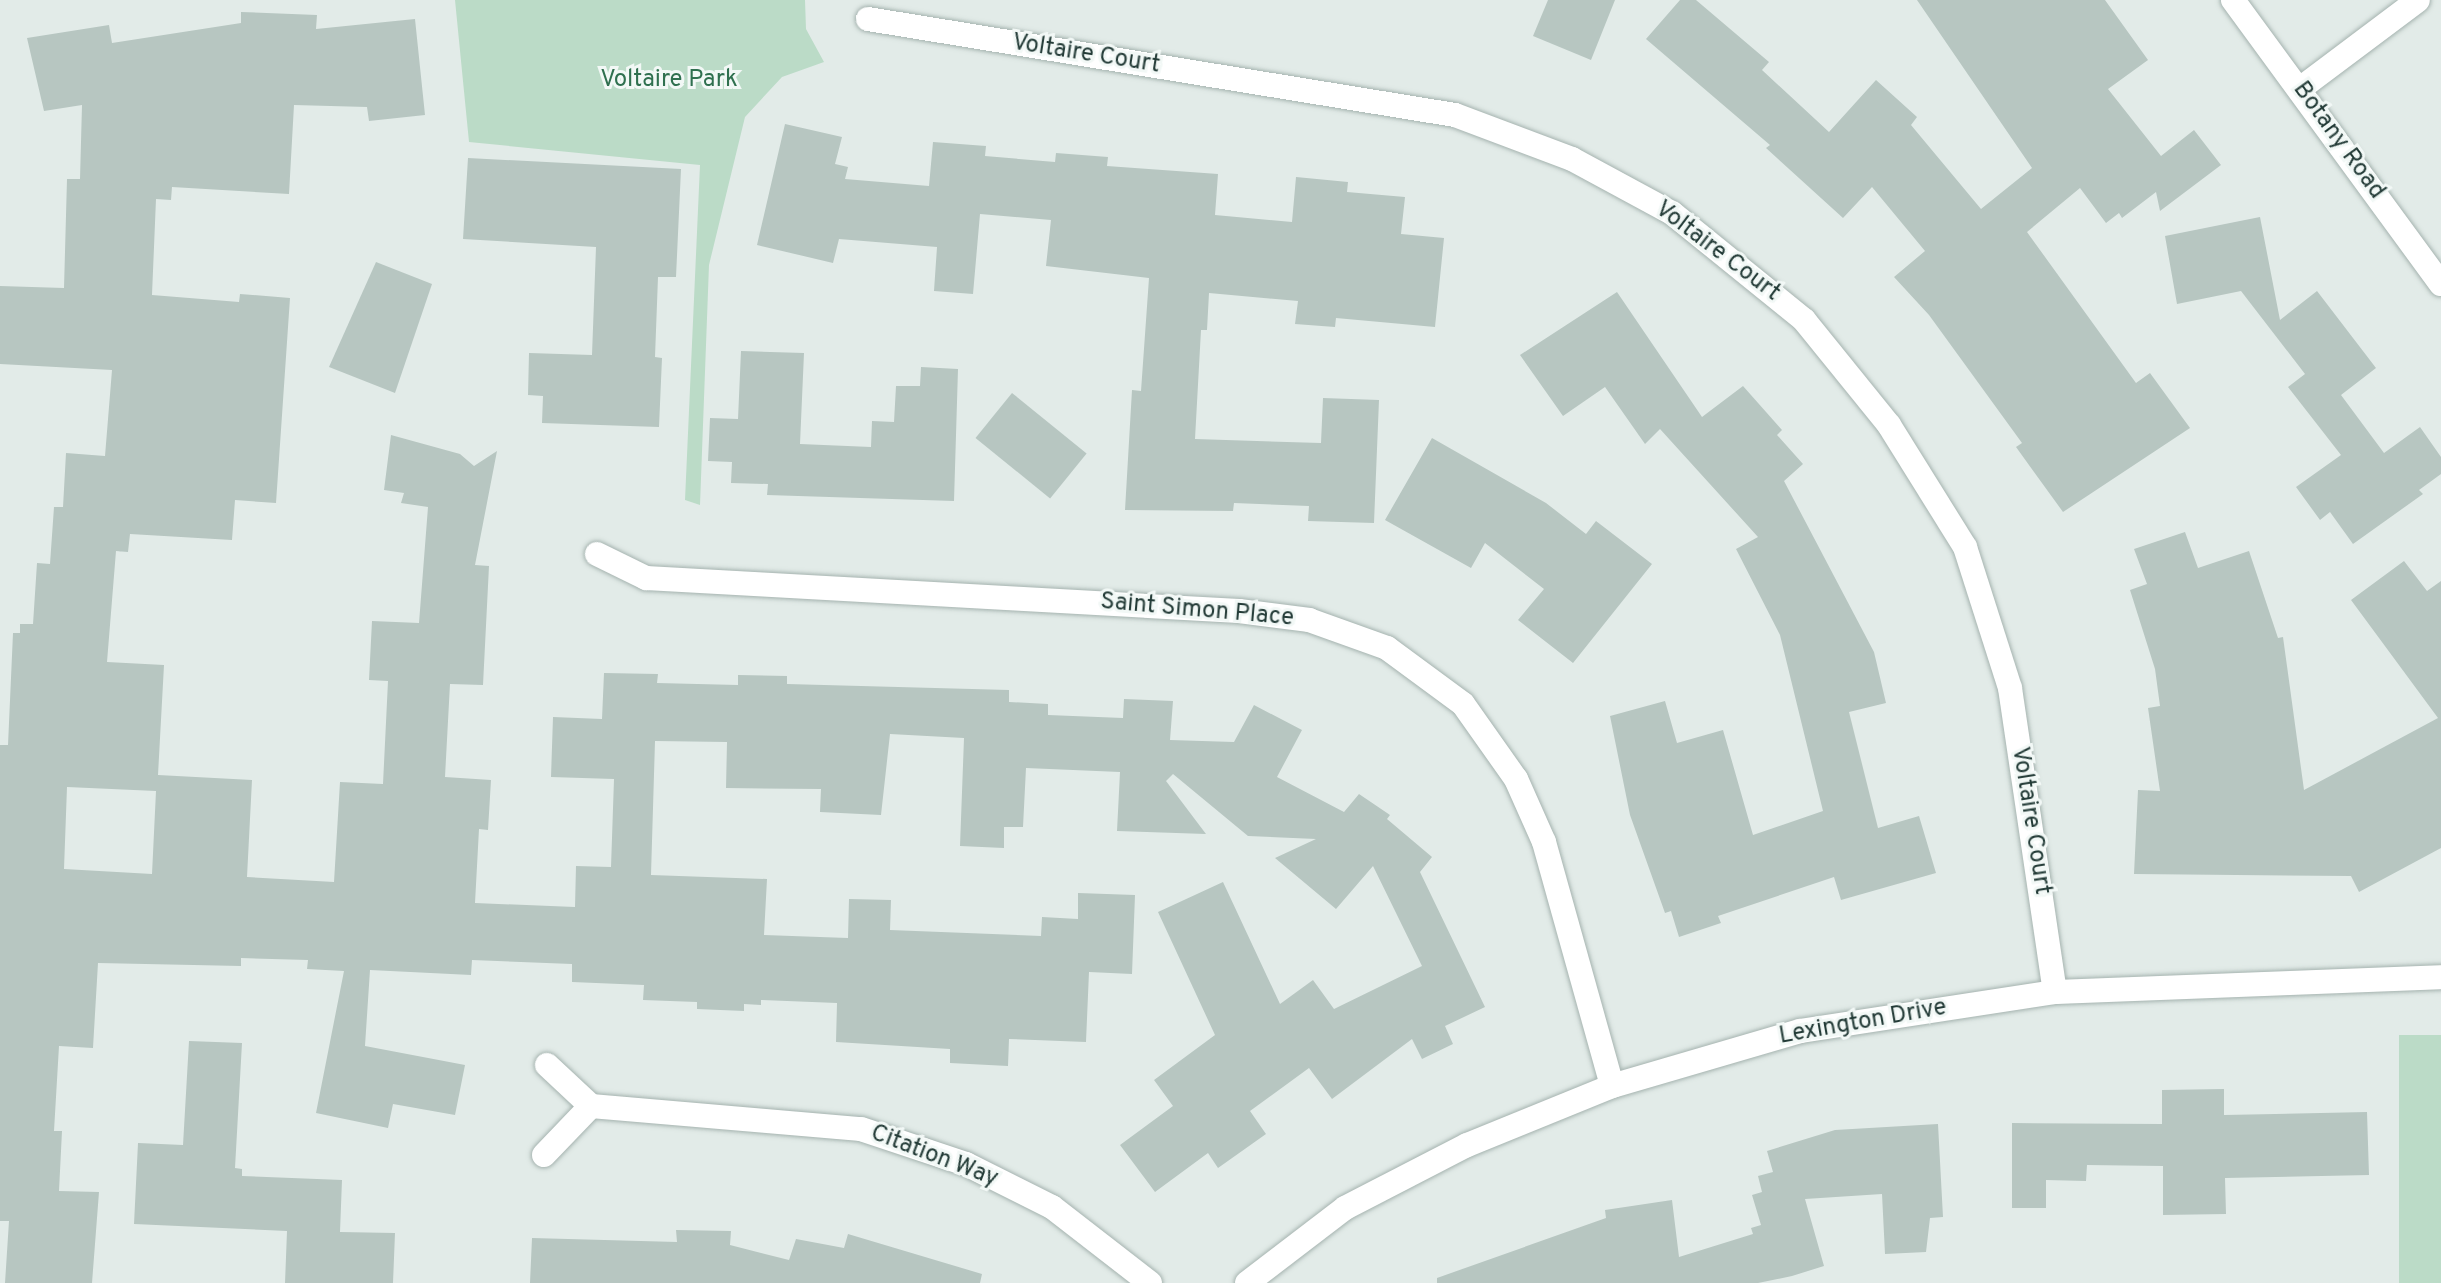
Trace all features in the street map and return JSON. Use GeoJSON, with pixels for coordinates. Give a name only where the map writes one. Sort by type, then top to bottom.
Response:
{"type":"FeatureCollection","features":[{"type":"Feature","properties":{"kind":"street","name":"Botany Road"},"geometry":{"type":"LineString","coordinates":[[2233,0],[2301,88],[2441,284]]}},
{"type":"Feature","properties":{"kind":"street"},"geometry":{"type":"LineString","coordinates":[[2301,88],[2418,0]]}},
{"type":"Feature","properties":{"kind":"street","name":"Voltaire Court"},"geometry":{"type":"LineString","coordinates":[[868,19],[1455,115],[1572,159],[1672,213],[1804,320],[1889,425],[1965,547],[2010,688],[2055,992]]}},
{"type":"Feature","properties":{"kind":"street","name":"Saint Simon Place"},"geometry":{"type":"LineString","coordinates":[[597,554],[646,578],[1253,613],[1309,620],[1387,648],[1463,704],[1516,779],[1544,842],[1612,1086]]}},
{"type":"Feature","properties":{"kind":"street","name":"Lexington Drive"},"geometry":{"type":"LineString","coordinates":[[1247,1283],[1345,1208],[1467,1145],[1612,1086],[1800,1031],[2055,992],[2441,977]]}},
{"type":"Feature","properties":{"kind":"street"},"geometry":{"type":"LineString","coordinates":[[544,1155],[591,1106],[547,1065]]}},
{"type":"Feature","properties":{"kind":"street","name":"Citation Way"},"geometry":{"type":"LineString","coordinates":[[591,1106],[861,1129],[966,1164],[1052,1207],[1150,1283]]}},
{"type":"Feature","properties":{"kind":"green space","name":"Voltaire Park"},"geometry":{"type":"Polygon","coordinates":[[[455,0],[805,0],[806,29],[824,62],[782,77],[745,117],[709,265],[700,505],[685,500],[700,165],[469,142],[455,0]]]}},
{"type":"Feature","properties":{"kind":"green space"},"geometry":{"type":"Polygon","coordinates":[[[2399,1035],[2441,1035],[2441,1283],[2399,1283],[2399,1035]]]}},
{"type":"Feature","properties":{"kind":"building"},"geometry":{"type":"Polygon","coordinates":[[[1548,0],[1615,0],[1591,60],[1533,36],[1548,0]]]}},
{"type":"Feature","properties":{"kind":"building"},"geometry":{"type":"Polygon","coordinates":[[[1680,0],[1696,0],[1769,62],[1762,70],[1829,132],[1876,80],[1917,117],[1911,125],[1981,209],[2032,168],[1917,0],[2105,0],[2148,60],[2108,89],[2161,156],[2194,130],[2221,165],[2160,211],[2156,192],[2122,218],[2119,213],[2106,223],[2080,188],[2027,232],[2136,383],[2150,373],[2190,428],[2063,512],[2016,447],[2022,443],[1929,315],[1894,277],[1925,251],[1872,187],[1843,218],[1766,148],[1770,145],[1646,39],[1680,0]]]}},
{"type":"Feature","properties":{"kind":"building"},"geometry":{"type":"Polygon","coordinates":[[[241,12],[317,15],[316,29],[415,19],[425,115],[369,121],[367,107],[294,105],[289,194],[172,187],[171,200],[156,199],[152,295],[239,302],[240,294],[290,298],[276,503],[235,500],[232,540],[130,534],[128,552],[116,551],[107,662],[164,665],[158,775],[252,780],[247,877],[334,882],[340,782],[383,784],[388,681],[369,680],[372,621],[419,623],[428,507],[401,503],[404,493],[384,490],[391,435],[460,454],[474,466],[497,451],[475,565],[489,566],[483,685],[450,684],[445,777],[491,780],[488,830],[479,829],[475,903],[575,907],[576,866],[611,867],[614,779],[551,777],[553,717],[602,719],[604,673],[658,674],[657,683],[738,685],[738,675],[787,676],[787,684],[1009,690],[1009,702],[1048,704],[1048,715],[1123,718],[1124,699],[1173,701],[1170,740],[1234,742],[1254,705],[1302,730],[1277,777],[1344,812],[1359,794],[1390,815],[1387,819],[1432,857],[1420,872],[1485,1007],[1445,1026],[1453,1044],[1422,1059],[1412,1039],[1332,1099],[1309,1068],[1250,1111],[1266,1134],[1218,1168],[1208,1153],[1155,1192],[1120,1145],[1173,1106],[1154,1080],[1215,1035],[1158,912],[1223,882],[1280,1004],[1313,980],[1334,1009],[1422,966],[1373,866],[1336,909],[1275,858],[1316,839],[1248,836],[1173,774],[1166,781],[1206,834],[1117,831],[1120,772],[1026,768],[1023,827],[1004,827],[1004,848],[960,846],[964,738],[890,734],[881,815],[820,812],[821,789],[726,788],[727,742],[655,741],[651,875],[767,879],[764,935],[848,938],[849,899],[891,900],[890,930],[1041,936],[1042,917],[1078,919],[1078,893],[1135,895],[1132,974],[1089,972],[1086,1042],[1009,1039],[1008,1066],[950,1063],[950,1049],[836,1042],[837,1003],[761,1000],[761,1005],[744,1004],[744,1011],[697,1009],[697,1002],[643,1000],[644,985],[572,982],[572,964],[472,960],[471,975],[370,970],[365,1046],[465,1065],[455,1115],[393,1104],[388,1128],[316,1113],[344,971],[307,969],[308,960],[241,958],[241,966],[98,963],[93,1048],[59,1046],[54,1131],[62,1131],[59,1191],[99,1192],[92,1283],[5,1283],[9,1221],[0,1221],[0,745],[8,745],[13,633],[20,633],[20,624],[33,624],[37,563],[50,564],[54,507],[63,507],[66,453],[105,456],[112,370],[0,364],[0,286],[64,288],[67,179],[80,179],[82,105],[44,111],[27,38],[109,25],[112,43],[241,23],[241,12]],[[67,787],[64,869],[152,874],[156,791],[67,787]]]}},
{"type":"Feature","properties":{"kind":"building"},"geometry":{"type":"Polygon","coordinates":[[[785,124],[842,137],[835,164],[848,167],[845,179],[929,186],[933,142],[986,146],[985,156],[1055,162],[1056,153],[1108,157],[1107,166],[1218,174],[1215,215],[1292,222],[1296,177],[1348,182],[1347,192],[1405,197],[1401,234],[1444,238],[1435,327],[1336,318],[1335,327],[1295,324],[1298,301],[1209,293],[1207,330],[1201,330],[1195,439],[1321,443],[1323,398],[1379,400],[1374,523],[1308,521],[1309,506],[1234,503],[1233,511],[1125,510],[1132,390],[1141,391],[1149,278],[1046,266],[1051,220],[980,214],[973,294],[934,291],[937,247],[839,239],[833,263],[757,245],[785,124]]]}},
{"type":"Feature","properties":{"kind":"building"},"geometry":{"type":"Polygon","coordinates":[[[468,158],[681,169],[676,277],[658,277],[655,357],[662,358],[659,427],[542,423],[543,396],[528,395],[529,353],[592,355],[596,247],[463,239],[468,158]]]}},
{"type":"Feature","properties":{"kind":"building"},"geometry":{"type":"Polygon","coordinates":[[[2260,217],[2280,320],[2317,291],[2376,368],[2341,395],[2384,453],[2420,427],[2441,457],[2441,474],[2419,490],[2423,494],[2353,544],[2330,512],[2320,520],[2296,487],[2341,455],[2288,387],[2305,374],[2241,291],[2177,304],[2165,236],[2260,217]]]}},
{"type":"Feature","properties":{"kind":"building"},"geometry":{"type":"Polygon","coordinates":[[[376,262],[432,284],[395,393],[329,367],[376,262]]]}},
{"type":"Feature","properties":{"kind":"building"},"geometry":{"type":"Polygon","coordinates":[[[1617,292],[1702,417],[1743,386],[1782,430],[1777,435],[1803,464],[1784,481],[1874,652],[1886,703],[1849,712],[1878,828],[1919,816],[1936,873],[1841,900],[1834,877],[1718,916],[1721,923],[1679,937],[1671,911],[1665,913],[1630,815],[1610,716],[1665,701],[1677,743],[1723,730],[1753,835],[1823,811],[1780,635],[1736,549],[1758,537],[1660,429],[1645,444],[1605,387],[1563,416],[1520,355],[1617,292]]]}},
{"type":"Feature","properties":{"kind":"building"},"geometry":{"type":"Polygon","coordinates":[[[741,351],[804,353],[800,444],[871,447],[872,421],[894,422],[896,386],[920,386],[921,367],[958,369],[954,501],[767,495],[768,484],[731,483],[732,462],[708,461],[710,418],[738,419],[741,351]]]}},
{"type":"Feature","properties":{"kind":"building"},"geometry":{"type":"Polygon","coordinates":[[[1012,393],[1087,453],[1050,498],[975,438],[1012,393]]]}},
{"type":"Feature","properties":{"kind":"building"},"geometry":{"type":"Polygon","coordinates":[[[1432,438],[1546,503],[1586,534],[1596,521],[1652,564],[1573,663],[1518,620],[1544,589],[1485,543],[1471,568],[1385,520],[1432,438]]]}},
{"type":"Feature","properties":{"kind":"building"},"geometry":{"type":"Polygon","coordinates":[[[2185,532],[2198,568],[2249,551],[2278,638],[2283,637],[2304,790],[2438,718],[2351,600],[2404,561],[2427,591],[2441,581],[2441,848],[2359,892],[2351,876],[2134,874],[2138,790],[2160,791],[2148,708],[2160,706],[2155,669],[2130,590],[2147,584],[2134,549],[2185,532]]]}},
{"type":"Feature","properties":{"kind":"building"},"geometry":{"type":"Polygon","coordinates":[[[189,1041],[242,1043],[235,1168],[242,1169],[242,1176],[342,1180],[340,1232],[395,1233],[393,1283],[285,1283],[287,1231],[134,1224],[138,1143],[183,1145],[189,1041]]]}},
{"type":"Feature","properties":{"kind":"building"},"geometry":{"type":"Polygon","coordinates":[[[2224,1089],[2224,1115],[2367,1112],[2369,1175],[2225,1178],[2226,1214],[2163,1215],[2163,1166],[2087,1165],[2086,1181],[2046,1180],[2046,1208],[2012,1208],[2012,1123],[2162,1124],[2162,1090],[2224,1089]]]}},
{"type":"Feature","properties":{"kind":"building"},"geometry":{"type":"Polygon","coordinates":[[[1938,1124],[1943,1217],[1930,1218],[1926,1252],[1885,1254],[1882,1194],[1805,1199],[1824,1266],[1758,1283],[1437,1283],[1437,1278],[1606,1218],[1605,1210],[1672,1200],[1679,1257],[1753,1234],[1751,1228],[1761,1225],[1752,1195],[1762,1192],[1758,1176],[1773,1172],[1767,1151],[1835,1130],[1938,1124]]]}},
{"type":"Feature","properties":{"kind":"building"},"geometry":{"type":"Polygon","coordinates":[[[676,1230],[731,1231],[730,1245],[789,1260],[796,1239],[844,1248],[848,1234],[982,1274],[980,1283],[530,1283],[532,1238],[677,1242],[676,1230]]]}}]}
